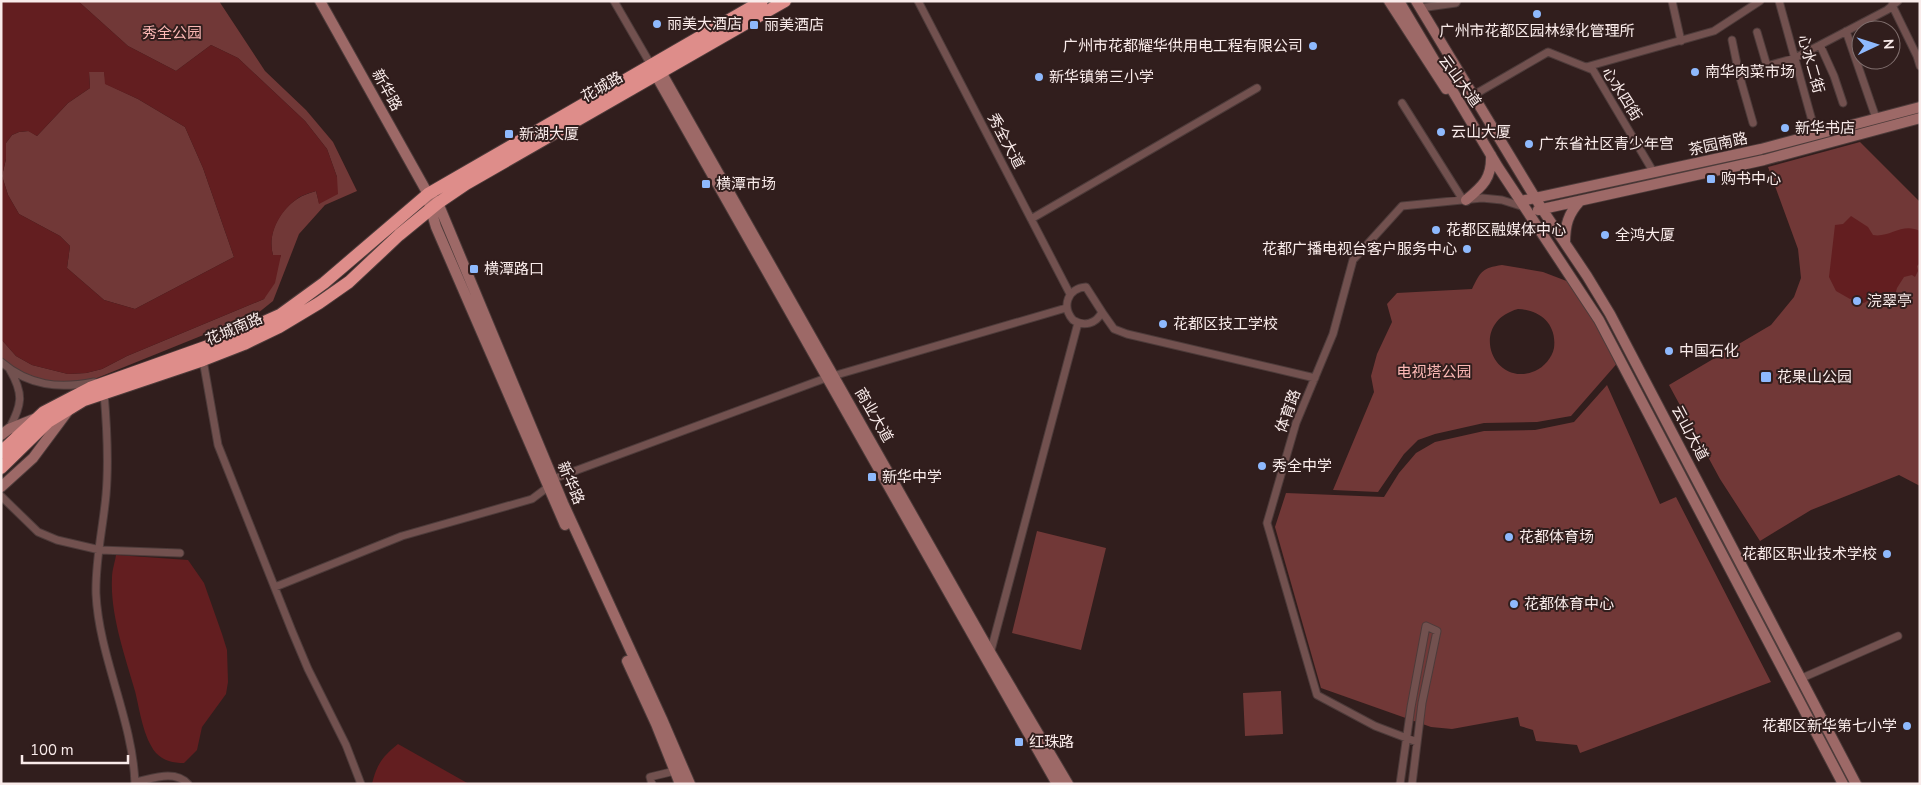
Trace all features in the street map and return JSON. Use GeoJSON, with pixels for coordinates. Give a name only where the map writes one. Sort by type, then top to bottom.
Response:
{"type":"FeatureCollection","features":[{"type":"Feature","properties":{"kind":"highway","name":"花城路"},"geometry":{"type":"LineString","coordinates":[[434,206],[466,184],[655,71],[762,1]]}},
{"type":"Feature","properties":{"kind":"highway","name":"花城路"},"geometry":{"type":"LineString","coordinates":[[428,194],[785,1]]}},
{"type":"Feature","properties":{"kind":"highway","name":"花城南路"},"geometry":{"type":"LineString","coordinates":[[12,438],[35,419],[70,397],[222,341],[280,314],[324,283],[428,194]]}},
{"type":"Feature","properties":{"kind":"highway","name":"花城南路"},"geometry":{"type":"LineString","coordinates":[[12,438],[48,422],[72,406],[104,393],[203,360],[264,335],[319,303],[349,282],[398,235],[434,206]]}},
{"type":"Feature","properties":{"kind":"highway"},"geometry":{"type":"LineString","coordinates":[[1,452],[12,438]]}},
{"type":"Feature","properties":{"kind":"highway"},"geometry":{"type":"LineString","coordinates":[[1,468],[12,438]]}},
{"type":"Feature","properties":{"kind":"main road","name":"云山大道"},"geometry":{"type":"LineString","coordinates":[[1389,1],[1437,76],[1475,128]]}},
{"type":"Feature","properties":{"kind":"main road","name":"云山大道"},"geometry":{"type":"LineString","coordinates":[[1400,1],[1524,207],[1599,320],[1843,784]]}},
{"type":"Feature","properties":{"kind":"main road","name":"云山大道"},"geometry":{"type":"LineString","coordinates":[[1408,1],[1479,107]]}},
{"type":"Feature","properties":{"kind":"main road","name":"新华路"},"geometry":{"type":"LineString","coordinates":[[322,2],[434,206],[550,483],[583,550],[680,770],[690,784]]}},
{"type":"Feature","properties":{"kind":"main road","name":"云山大道"},"geometry":{"type":"LineString","coordinates":[[1418,5],[1542,209],[1610,314],[1856,784]]}},
{"type":"Feature","properties":{"kind":"main road","name":"商业大道"},"geometry":{"type":"LineString","coordinates":[[655,71],[989,657],[1058,784]]}},
{"type":"Feature","properties":{"kind":"main road","name":"茶园南路"},"geometry":{"type":"LineString","coordinates":[[1524,207],[1536,198],[1761,149],[1920,107]]}},
{"type":"Feature","properties":{"kind":"main road","name":"茶园南路"},"geometry":{"type":"LineString","coordinates":[[1524,207],[1542,209],[1764,160],[1920,118]]}},
{"type":"Feature","properties":{"kind":"main road"},"geometry":{"type":"LineString","coordinates":[[1464,200],[1477,191],[1489,177],[1492,166],[1491,154]]}},
{"type":"Feature","properties":{"kind":"main road"},"geometry":{"type":"LineString","coordinates":[[1565,244],[1567,219],[1572,209],[1580,201]]}},
{"type":"Feature","properties":{"kind":"main road"},"geometry":{"type":"LineString","coordinates":[[1,487],[33,458],[72,406]]}},
{"type":"Feature","properties":{"kind":"main road","name":"商业大道"},"geometry":{"type":"LineString","coordinates":[[989,657],[1068,784]]}},
{"type":"Feature","properties":{"kind":"main road","name":"新华路"},"geometry":{"type":"LineString","coordinates":[[680,770],[680,784]]}},
{"type":"Feature","properties":{"kind":"street","name":"商业大道"},"geometry":{"type":"LineString","coordinates":[[614,1],[655,71]]}},
{"type":"Feature","properties":{"kind":"street","name":"秀全大道"},"geometry":{"type":"LineString","coordinates":[[918,1],[1070,294]]}},
{"type":"Feature","properties":{"kind":"street"},"geometry":{"type":"LineString","coordinates":[[1418,5],[1456,3],[1458,1]]}},
{"type":"Feature","properties":{"kind":"street"},"geometry":{"type":"LineString","coordinates":[[1672,1],[1681,40]]}},
{"type":"Feature","properties":{"kind":"street"},"geometry":{"type":"LineString","coordinates":[[1586,67],[1714,31],[1760,1]]}},
{"type":"Feature","properties":{"kind":"street","name":"心水二街"},"geometry":{"type":"LineString","coordinates":[[1779,1],[1816,134]]}},
{"type":"Feature","properties":{"kind":"street"},"geometry":{"type":"LineString","coordinates":[[1739,74],[1795,58],[1846,32],[1895,3],[1918,56],[1920,66]]}},
{"type":"Feature","properties":{"kind":"street"},"geometry":{"type":"LineString","coordinates":[[1757,32],[1767,66]]}},
{"type":"Feature","properties":{"kind":"street"},"geometry":{"type":"LineString","coordinates":[[1846,32],[1876,118]]}},
{"type":"Feature","properties":{"kind":"street"},"geometry":{"type":"LineString","coordinates":[[1732,40],[1739,74],[1753,123]]}},
{"type":"Feature","properties":{"kind":"street"},"geometry":{"type":"LineString","coordinates":[[1820,45],[1834,76],[1843,103]]}},
{"type":"Feature","properties":{"kind":"street","name":"心水四街"},"geometry":{"type":"LineString","coordinates":[[1472,96],[1548,52],[1586,67],[1593,70],[1654,173]]}},
{"type":"Feature","properties":{"kind":"street"},"geometry":{"type":"LineString","coordinates":[[1031,219],[1257,88]]}},
{"type":"Feature","properties":{"kind":"street"},"geometry":{"type":"LineString","coordinates":[[1402,103],[1464,200]]}},
{"type":"Feature","properties":{"kind":"street","name":"体育路"},"geometry":{"type":"LineString","coordinates":[[1417,742],[1375,726],[1317,695],[1267,523],[1296,423],[1333,334],[1353,260],[1402,206],[1482,198],[1502,200],[1524,207]]}},
{"type":"Feature","properties":{"kind":"street"},"geometry":{"type":"LineString","coordinates":[[1102,312],[1091,323],[1078,323],[1070,317],[1066,308],[1070,294],[1077,289],[1086,287],[1114,329],[1127,334],[1315,378]]}},
{"type":"Feature","properties":{"kind":"street"},"geometry":{"type":"LineString","coordinates":[[275,587],[402,536],[532,499],[550,483],[830,377],[1066,308]]}},
{"type":"Feature","properties":{"kind":"street"},"geometry":{"type":"LineString","coordinates":[[989,657],[1078,323]]}},
{"type":"Feature","properties":{"kind":"street"},"geometry":{"type":"LineString","coordinates":[[203,360],[218,445],[305,661],[346,744],[361,784]]}},
{"type":"Feature","properties":{"kind":"street"},"geometry":{"type":"LineString","coordinates":[[1,362],[28,380],[59,385],[83,384],[120,377]]}},
{"type":"Feature","properties":{"kind":"street"},"geometry":{"type":"LineString","coordinates":[[10,369],[19,388],[20,395],[12,438]]}},
{"type":"Feature","properties":{"kind":"street"},"geometry":{"type":"LineString","coordinates":[[104,393],[108,474],[96,594],[99,619],[132,754],[135,783],[163,776],[175,776],[184,779],[188,784]]}},
{"type":"Feature","properties":{"kind":"street"},"geometry":{"type":"LineString","coordinates":[[1,496],[38,532],[57,540],[100,550],[180,553]]}},
{"type":"Feature","properties":{"kind":"street"},"geometry":{"type":"LineString","coordinates":[[1400,784],[1406,738],[1426,626],[1437,630],[1422,703],[1412,784]]}},
{"type":"Feature","properties":{"kind":"street"},"geometry":{"type":"LineString","coordinates":[[1802,678],[1898,636]]}},
{"type":"Feature","properties":{"kind":"street"},"geometry":{"type":"LineString","coordinates":[[652,784],[650,777],[680,770]]}},
{"type":"Feature","properties":{"kind":"green space","name":"秀全公园"},"geometry":{"type":"Polygon","coordinates":[[[78,1],[219,1],[265,71],[306,110],[333,142],[357,191],[325,205],[299,234],[273,301],[258,313],[97,378],[59,385],[40,383],[1,362],[1,339],[16,356],[32,365],[68,374],[86,373],[102,369],[127,356],[264,299],[281,255],[273,255],[272,247],[273,231],[280,216],[291,204],[309,193],[316,191],[319,203],[337,177],[327,149],[305,121],[238,58],[211,45],[176,71],[128,46],[78,1]]]}},
{"type":"Feature","properties":{"kind":"green space"},"geometry":{"type":"Polygon","coordinates":[[[104,71],[106,84],[138,99],[185,127],[203,168],[234,257],[135,309],[104,300],[67,268],[70,246],[60,236],[19,214],[8,195],[2,176],[6,159],[6,143],[12,135],[29,131],[37,136],[68,103],[90,88],[89,72],[104,71]]]}},
{"type":"Feature","properties":{"kind":"green space","name":"花果山公园"},"geometry":{"type":"Polygon","coordinates":[[[1860,142],[1920,202],[1920,486],[1899,475],[1811,510],[1760,541],[1720,479],[1669,385],[1771,325],[1794,297],[1801,278],[1798,249],[1768,167],[1860,142]]]}},
{"type":"Feature","properties":{"kind":"green space","name":"电视塔公园"},"geometry":{"type":"Polygon","coordinates":[[[1502,265],[1543,272],[1577,285],[1620,360],[1571,416],[1537,422],[1484,423],[1435,434],[1418,440],[1404,454],[1378,492],[1333,490],[1374,392],[1371,376],[1377,354],[1392,322],[1387,304],[1397,293],[1472,289],[1483,271],[1502,265]],[[1518,309],[1502,316],[1493,327],[1490,340],[1492,352],[1498,363],[1507,371],[1520,374],[1535,371],[1541,367],[1547,362],[1554,348],[1553,332],[1550,325],[1540,315],[1518,309]]]}},
{"type":"Feature","properties":{"kind":"green space","name":"花都体育中心"},"geometry":{"type":"Polygon","coordinates":[[[1607,385],[1660,504],[1676,497],[1771,682],[1580,753],[1577,745],[1536,741],[1533,730],[1520,726],[1518,717],[1452,729],[1431,727],[1321,688],[1275,527],[1286,493],[1384,497],[1399,473],[1416,453],[1435,442],[1484,431],[1535,430],[1574,422],[1607,385]]]}},
{"type":"Feature","properties":{"kind":"green space"},"geometry":{"type":"Polygon","coordinates":[[[1037,531],[1106,548],[1081,650],[1012,633],[1037,531]]]}},
{"type":"Feature","properties":{"kind":"green space"},"geometry":{"type":"Polygon","coordinates":[[[1281,691],[1283,734],[1245,736],[1243,693],[1281,691]]]}},
{"type":"Feature","properties":{"kind":"shaded area"},"geometry":{"type":"Polygon","coordinates":[[[1,1],[78,1],[128,46],[176,71],[211,45],[238,58],[305,121],[327,149],[337,177],[338,194],[319,204],[316,191],[306,194],[291,204],[280,216],[273,231],[272,247],[273,255],[281,255],[275,283],[264,299],[127,356],[102,369],[86,373],[68,374],[32,365],[16,356],[1,339],[1,1]],[[89,72],[90,88],[68,103],[37,136],[28,131],[12,135],[6,143],[6,159],[2,176],[8,195],[19,214],[60,236],[70,246],[67,268],[104,300],[135,309],[234,257],[203,168],[185,127],[138,99],[105,84],[104,72],[89,72]]]}},
{"type":"Feature","properties":{"kind":"shaded area"},"geometry":{"type":"Polygon","coordinates":[[[1851,216],[1868,227],[1873,235],[1907,228],[1920,231],[1920,263],[1917,266],[1918,271],[1915,277],[1912,275],[1904,277],[1897,288],[1895,295],[1897,296],[1885,303],[1867,301],[1864,303],[1861,302],[1861,296],[1850,299],[1836,291],[1829,277],[1835,225],[1843,224],[1851,216]]]}},
{"type":"Feature","properties":{"kind":"shaded area"},"geometry":{"type":"Polygon","coordinates":[[[116,555],[188,560],[204,583],[222,634],[227,650],[228,682],[226,694],[202,727],[197,750],[184,763],[176,763],[159,756],[152,747],[145,732],[113,606],[112,575],[116,555]]]}},
{"type":"Feature","properties":{"kind":"shaded area"},"geometry":{"type":"Polygon","coordinates":[[[398,744],[469,784],[372,784],[381,761],[398,744]]]}},
{"type":"Feature","properties":{"kind":"place","name":"广州市花都区园林绿化管理所"},"geometry":{"type":"Point","coordinates":[1537,14]}},
{"type":"Feature","properties":{"kind":"place","name":"丽美大酒店"},"geometry":{"type":"Point","coordinates":[657,24]}},
{"type":"Feature","properties":{"kind":"place","name":"丽美酒店"},"geometry":{"type":"Point","coordinates":[754,25]}},
{"type":"Feature","properties":{"kind":"place","name":"广州市花都耀华供用电工程有限公司"},"geometry":{"type":"Point","coordinates":[1313,46]}},
{"type":"Feature","properties":{"kind":"place","name":"南华肉菜市场"},"geometry":{"type":"Point","coordinates":[1695,72]}},
{"type":"Feature","properties":{"kind":"place","name":"新华镇第三小学"},"geometry":{"type":"Point","coordinates":[1039,77]}},
{"type":"Feature","properties":{"kind":"place","name":"新华书店"},"geometry":{"type":"Point","coordinates":[1785,128]}},
{"type":"Feature","properties":{"kind":"place","name":"云山大厦"},"geometry":{"type":"Point","coordinates":[1441,132]}},
{"type":"Feature","properties":{"kind":"place","name":"新湖大厦"},"geometry":{"type":"Point","coordinates":[509,134]}},
{"type":"Feature","properties":{"kind":"place","name":"广东省社区青少年宫"},"geometry":{"type":"Point","coordinates":[1529,144]}},
{"type":"Feature","properties":{"kind":"place","name":"购书中心"},"geometry":{"type":"Point","coordinates":[1711,179]}},
{"type":"Feature","properties":{"kind":"place","name":"横潭市场"},"geometry":{"type":"Point","coordinates":[706,184]}},
{"type":"Feature","properties":{"kind":"place","name":"花都区融媒体中心"},"geometry":{"type":"Point","coordinates":[1436,230]}},
{"type":"Feature","properties":{"kind":"place","name":"全鸿大厦"},"geometry":{"type":"Point","coordinates":[1605,235]}},
{"type":"Feature","properties":{"kind":"place","name":"花都广播电视台客户服务中心"},"geometry":{"type":"Point","coordinates":[1467,249]}},
{"type":"Feature","properties":{"kind":"place","name":"横潭路口"},"geometry":{"type":"Point","coordinates":[474,269]}},
{"type":"Feature","properties":{"kind":"place","name":"浣翠亭"},"geometry":{"type":"Point","coordinates":[1857,301]}},
{"type":"Feature","properties":{"kind":"place","name":"花都区技工学校"},"geometry":{"type":"Point","coordinates":[1163,324]}},
{"type":"Feature","properties":{"kind":"place","name":"中国石化"},"geometry":{"type":"Point","coordinates":[1669,351]}},
{"type":"Feature","properties":{"kind":"place","name":"花果山公园"},"geometry":{"type":"Point","coordinates":[1766,377]}},
{"type":"Feature","properties":{"kind":"place","name":"秀全中学"},"geometry":{"type":"Point","coordinates":[1262,466]}},
{"type":"Feature","properties":{"kind":"place","name":"新华中学"},"geometry":{"type":"Point","coordinates":[872,477]}},
{"type":"Feature","properties":{"kind":"place","name":"花都体育场"},"geometry":{"type":"Point","coordinates":[1509,537]}},
{"type":"Feature","properties":{"kind":"place","name":"花都区职业技术学校"},"geometry":{"type":"Point","coordinates":[1887,554]}},
{"type":"Feature","properties":{"kind":"place","name":"花都体育中心"},"geometry":{"type":"Point","coordinates":[1514,604]}},
{"type":"Feature","properties":{"kind":"place","name":"花都区新华第七小学"},"geometry":{"type":"Point","coordinates":[1907,726]}},
{"type":"Feature","properties":{"kind":"place","name":"红珠路"},"geometry":{"type":"Point","coordinates":[1019,742]}}]}
